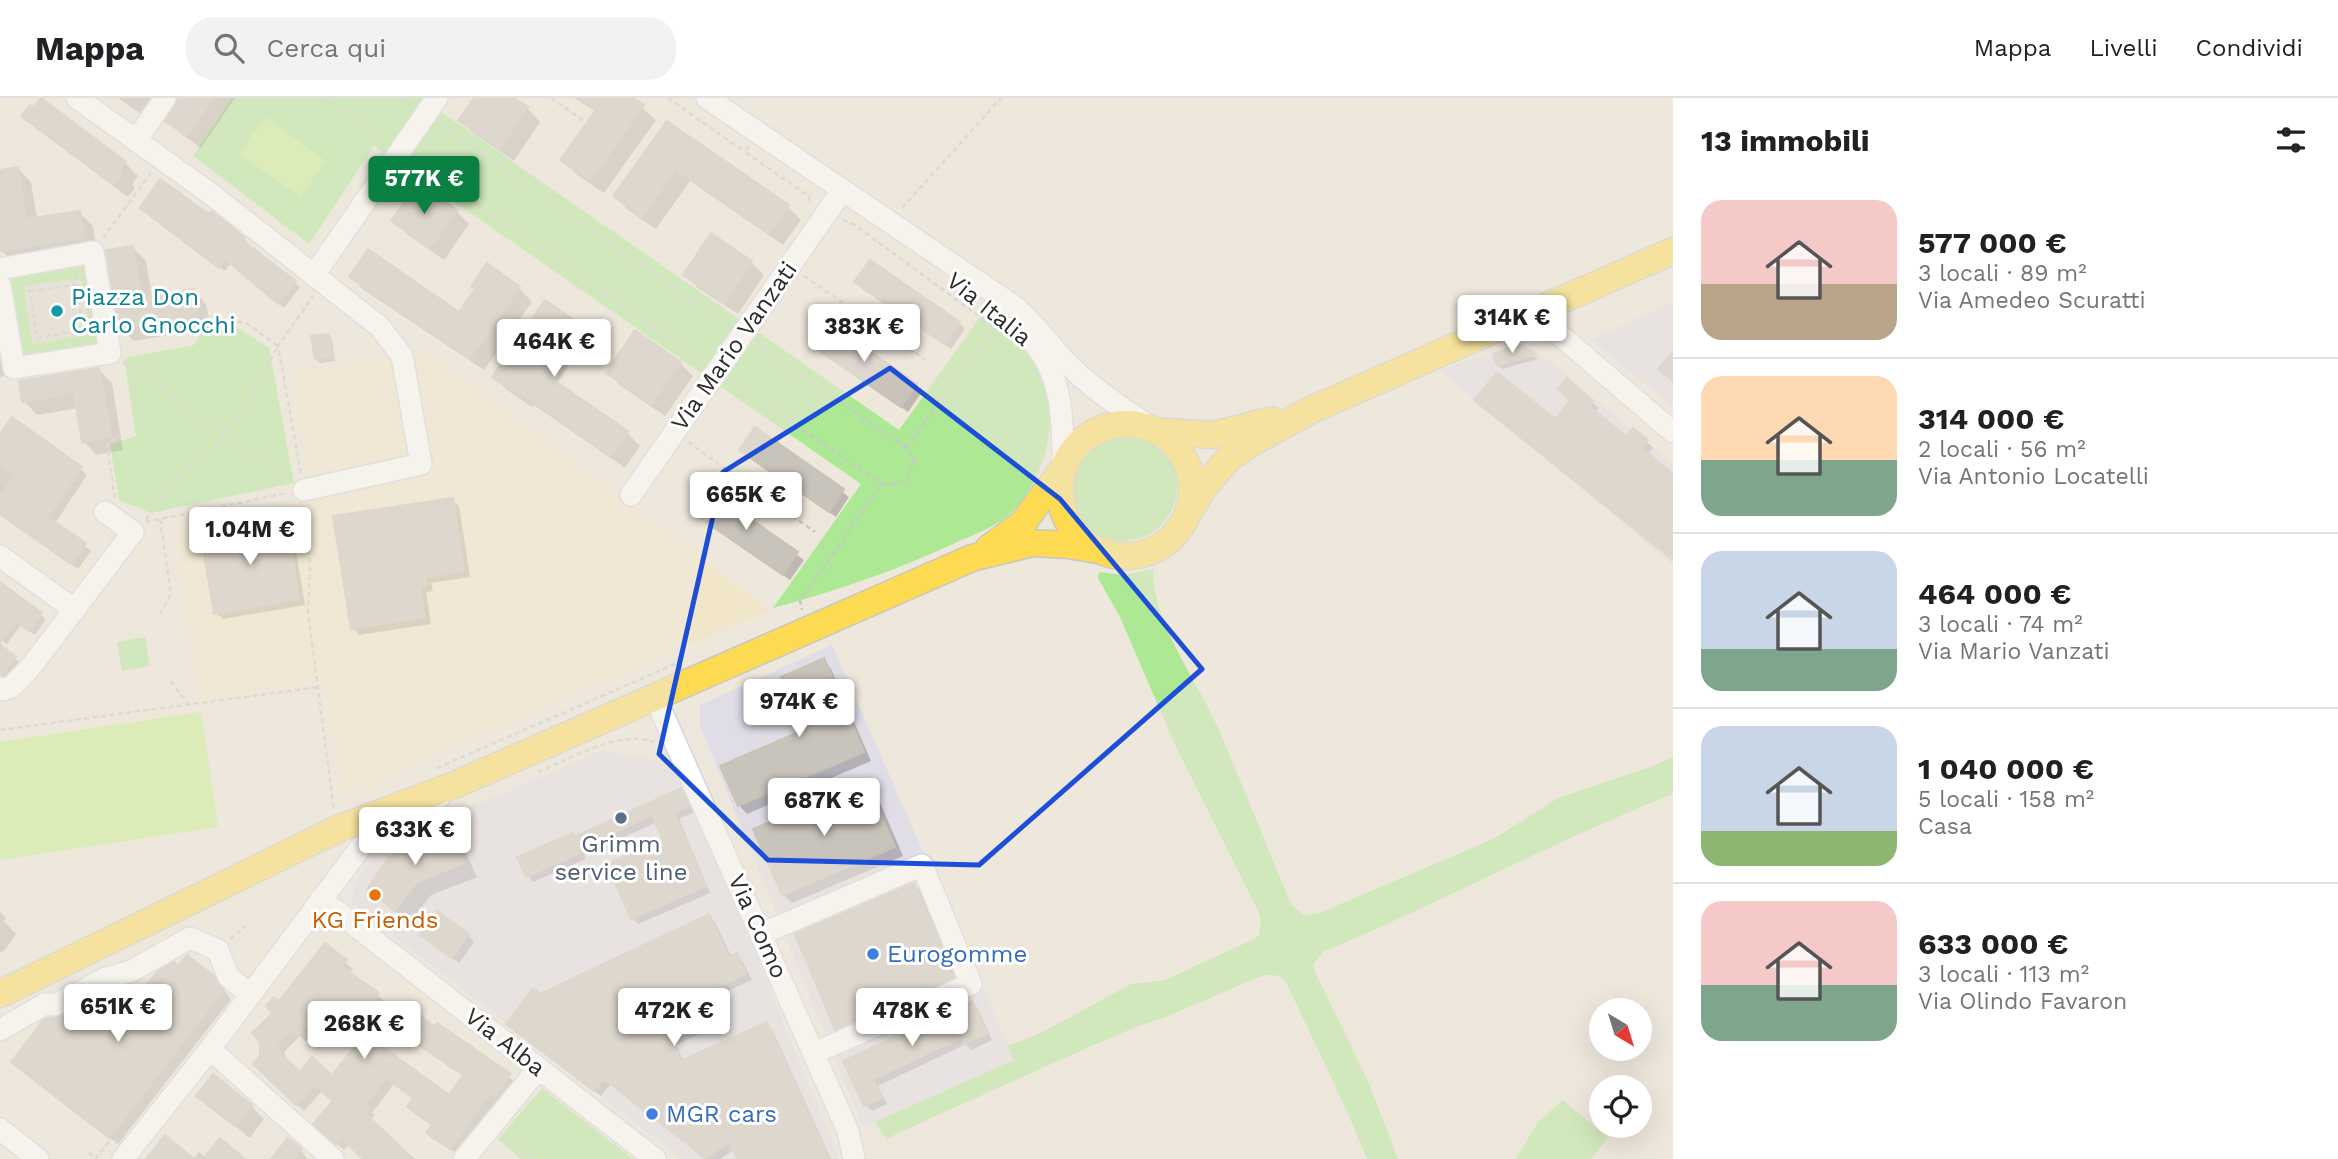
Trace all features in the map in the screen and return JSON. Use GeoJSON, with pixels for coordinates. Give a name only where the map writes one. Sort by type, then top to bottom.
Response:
{"type":"FeatureCollection","features":[{"type":"Feature","properties":{"kind":"main road"},"geometry":{"type":"LineString","coordinates":[[1189,510],[1228,459],[1311,410],[1673,251]]}},
{"type":"Feature","properties":{"kind":"main road"},"geometry":{"type":"LineString","coordinates":[[0,994],[340,828],[439,784],[655,696],[972,558],[1009,536],[1023,523],[1078,445],[1103,428],[1130,424],[1156,431],[1213,435],[1311,410]]}},
{"type":"Feature","properties":{"kind":"main road"},"geometry":{"type":"LineString","coordinates":[[972,558],[1033,543],[1060,544],[1123,557],[1149,553],[1173,537],[1184,524],[1192,485],[1187,463],[1174,444],[1156,431]]}},
{"type":"Feature","properties":{"kind":"main road"},"geometry":{"type":"LineString","coordinates":[[1063,469],[1060,495],[1064,514],[1078,537],[1098,550]]}},
{"type":"Feature","properties":{"kind":"main road"},"geometry":{"type":"LineString","coordinates":[[238,879],[336,844],[439,784]]}},
{"type":"Feature","properties":{"kind":"main road"},"geometry":{"type":"LineString","coordinates":[[0,974],[93,936],[156,916]]}},
{"type":"Feature","properties":{"kind":"street"},"geometry":{"type":"LineString","coordinates":[[77,98],[162,159],[380,327],[402,356],[421,464],[304,490]]}},
{"type":"Feature","properties":{"kind":"street"},"geometry":{"type":"LineString","coordinates":[[136,141],[165,98]]}},
{"type":"Feature","properties":{"kind":"street","name":"Via Italia"},"geometry":{"type":"LineString","coordinates":[[691,98],[749,146],[831,207],[1002,323],[1019,327],[1037,347],[1052,371],[1060,400],[1063,469]]}},
{"type":"Feature","properties":{"kind":"street","name":"Via Italia"},"geometry":{"type":"LineString","coordinates":[[707,98],[1015,307],[1075,372],[1156,431]]}},
{"type":"Feature","properties":{"kind":"street"},"geometry":{"type":"LineString","coordinates":[[318,279],[432,106]]}},
{"type":"Feature","properties":{"kind":"street","name":"Via Italia"},"geometry":{"type":"LineString","coordinates":[[791,156],[801,167],[834,189],[831,207]]}},
{"type":"Feature","properties":{"kind":"street","name":"Via Italia"},"geometry":{"type":"LineString","coordinates":[[831,207],[843,198],[856,203],[887,224],[898,227]]}},
{"type":"Feature","properties":{"kind":"street","name":"Via Mario Vanzati"},"geometry":{"type":"LineString","coordinates":[[631,495],[831,207]]}},
{"type":"Feature","properties":{"kind":"street"},"geometry":{"type":"LineString","coordinates":[[83,254],[110,353],[14,368],[5,279],[83,254]]}},
{"type":"Feature","properties":{"kind":"street"},"geometry":{"type":"LineString","coordinates":[[1533,312],[1673,432]]}},
{"type":"Feature","properties":{"kind":"street"},"geometry":{"type":"LineString","coordinates":[[0,688],[3,690],[11,687],[18,681],[139,527],[110,506]]}},
{"type":"Feature","properties":{"kind":"street"},"geometry":{"type":"LineString","coordinates":[[0,556],[75,610]]}},
{"type":"Feature","properties":{"kind":"street","name":"Via Como"},"geometry":{"type":"LineString","coordinates":[[655,696],[848,1131],[854,1159]]}},
{"type":"Feature","properties":{"kind":"street"},"geometry":{"type":"LineString","coordinates":[[123,1159],[210,1049],[360,848],[374,837],[414,817],[439,784]]}},
{"type":"Feature","properties":{"kind":"street"},"geometry":{"type":"LineString","coordinates":[[761,934],[922,865],[971,984],[814,1054]]}},
{"type":"Feature","properties":{"kind":"street","name":"Via Alba"},"geometry":{"type":"LineString","coordinates":[[321,899],[656,1159]]}},
{"type":"Feature","properties":{"kind":"street"},"geometry":{"type":"LineString","coordinates":[[0,1030],[45,1004],[55,1005],[106,978],[131,971],[190,938],[218,950],[228,976],[250,995]]}},
{"type":"Feature","properties":{"kind":"street"},"geometry":{"type":"LineString","coordinates":[[210,1049],[333,1159]]}},
{"type":"Feature","properties":{"kind":"street"},"geometry":{"type":"LineString","coordinates":[[464,1159],[539,1068]]}},
{"type":"Feature","properties":{"kind":"street"},"geometry":{"type":"LineString","coordinates":[[0,1129],[38,1159]]}},
{"type":"Feature","properties":{"kind":"path"},"geometry":{"type":"LineString","coordinates":[[324,98],[716,372],[882,484],[898,485],[909,477],[914,461],[906,447],[742,334],[432,106],[403,98]]}},
{"type":"Feature","properties":{"kind":"path"},"geometry":{"type":"LineString","coordinates":[[551,98],[583,120]]}},
{"type":"Feature","properties":{"kind":"path"},"geometry":{"type":"LineString","coordinates":[[668,98],[749,146],[809,197],[809,204],[831,207],[837,223],[846,219],[1002,323],[906,447]]}},
{"type":"Feature","properties":{"kind":"path"},"geometry":{"type":"LineString","coordinates":[[898,227],[1000,98]]}},
{"type":"Feature","properties":{"kind":"path"},"geometry":{"type":"LineString","coordinates":[[162,159],[83,254],[77,285],[83,330],[110,353],[304,490]]}},
{"type":"Feature","properties":{"kind":"path"},"geometry":{"type":"LineString","coordinates":[[789,267],[926,360]]}},
{"type":"Feature","properties":{"kind":"path"},"geometry":{"type":"LineString","coordinates":[[5,279],[30,291],[77,285]]}},
{"type":"Feature","properties":{"kind":"path"},"geometry":{"type":"LineString","coordinates":[[139,527],[156,500],[225,435],[238,417],[318,279]]}},
{"type":"Feature","properties":{"kind":"path"},"geometry":{"type":"LineString","coordinates":[[30,291],[37,338],[83,330]]}},
{"type":"Feature","properties":{"kind":"path"},"geometry":{"type":"LineString","coordinates":[[199,325],[206,316],[246,323],[278,346],[304,490],[310,570],[308,613],[334,813],[340,828]]}},
{"type":"Feature","properties":{"kind":"path"},"geometry":{"type":"LineString","coordinates":[[674,432],[815,532]]}},
{"type":"Feature","properties":{"kind":"path"},"geometry":{"type":"LineString","coordinates":[[110,506],[107,445],[119,435]]}},
{"type":"Feature","properties":{"kind":"path"},"geometry":{"type":"LineString","coordinates":[[804,614],[800,601],[882,484]]}},
{"type":"Feature","properties":{"kind":"path"},"geometry":{"type":"LineString","coordinates":[[139,527],[160,519],[304,490]]}},
{"type":"Feature","properties":{"kind":"path"},"geometry":{"type":"LineString","coordinates":[[160,519],[171,594],[160,614]]}},
{"type":"Feature","properties":{"kind":"path"},"geometry":{"type":"LineString","coordinates":[[439,784],[672,665],[685,662]]}},
{"type":"Feature","properties":{"kind":"path"},"geometry":{"type":"LineString","coordinates":[[171,681],[189,706]]}},
{"type":"Feature","properties":{"kind":"path"},"geometry":{"type":"LineString","coordinates":[[0,730],[318,687]]}},
{"type":"Feature","properties":{"kind":"path"},"geometry":{"type":"LineString","coordinates":[[536,773],[610,743],[642,737],[654,742]]}},
{"type":"Feature","properties":{"kind":"path"},"geometry":{"type":"LineString","coordinates":[[492,1126],[531,1159]]}},
{"type":"Feature","properties":{"kind":"path"},"geometry":{"type":"LineString","coordinates":[[89,1153],[96,1158]]}},
{"type":"Feature","properties":{"kind":"highlighted area"},"geometry":{"type":"Polygon","coordinates":[[[890,368],[1060,499],[1202,669],[979,865],[768,860],[659,754],[723,472],[890,368]]]}},
{"type":"Feature","properties":{"kind":"shaded area","name":"Piazza Don Carlo Gnocchi"},"geometry":{"type":"Polygon","coordinates":[[[81,278],[90,335],[32,344],[24,286],[81,278]]]}},
{"type":"Feature","properties":{"kind":"shaded area"},"geometry":{"type":"Polygon","coordinates":[[[1673,301],[1673,407],[1591,340],[1673,301]]]}},
{"type":"Feature","properties":{"kind":"shaded area"},"geometry":{"type":"Polygon","coordinates":[[[1525,341],[1673,464],[1673,565],[1440,370],[1525,341]]]}},
{"type":"Feature","properties":{"kind":"shaded area"},"geometry":{"type":"Polygon","coordinates":[[[427,352],[769,610],[342,795],[326,679],[200,702],[173,527],[312,497],[292,373],[427,352]]]}},
{"type":"Feature","properties":{"kind":"shaded area"},"geometry":{"type":"Polygon","coordinates":[[[832,645],[1015,1060],[875,1122],[862,1125],[700,725],[700,705],[832,645]]]}},
{"type":"Feature","properties":{"kind":"shaded area"},"geometry":{"type":"Polygon","coordinates":[[[601,751],[671,762],[686,785],[839,1159],[682,1159],[351,903],[356,881],[377,850],[389,842],[601,751]]]}},
{"type":"Feature","properties":{"kind":"green space"},"geometry":{"type":"Polygon","coordinates":[[[232,98],[421,98],[899,430],[986,309],[1000,319],[1023,343],[1033,356],[1046,385],[1049,431],[1035,480],[1013,511],[985,530],[887,572],[773,608],[861,484],[374,146],[309,244],[193,156],[232,98]]]}},
{"type":"Feature","properties":{"kind":"green space"},"geometry":{"type":"Polygon","coordinates":[[[265,117],[326,161],[300,197],[239,154],[265,117]]]}},
{"type":"Feature","properties":{"kind":"green space"},"geometry":{"type":"Polygon","coordinates":[[[89,265],[102,346],[22,358],[8,278],[89,265]]]}},
{"type":"Feature","properties":{"kind":"green space"},"geometry":{"type":"Polygon","coordinates":[[[208,321],[235,326],[269,348],[294,483],[151,513],[119,500],[110,444],[136,436],[124,358],[194,345],[208,321]]]}},
{"type":"Feature","properties":{"kind":"green space"},"geometry":{"type":"Polygon","coordinates":[[[1123,433],[1144,437],[1161,449],[1173,466],[1177,487],[1173,508],[1161,525],[1144,537],[1123,541],[1102,537],[1085,525],[1073,508],[1069,487],[1073,466],[1085,449],[1102,437],[1123,433]]]}},
{"type":"Feature","properties":{"kind":"green space"},"geometry":{"type":"Polygon","coordinates":[[[1153,569],[1160,611],[1168,631],[1217,726],[1291,904],[1303,915],[1319,913],[1493,839],[1558,798],[1673,757],[1673,794],[1323,952],[1313,964],[1368,1081],[1398,1159],[1367,1159],[1286,982],[1272,975],[1257,978],[1089,1047],[887,1140],[875,1122],[1014,1060],[1008,1046],[1043,1032],[1131,984],[1165,980],[1259,935],[1261,921],[1258,911],[1176,747],[1119,615],[1098,578],[1099,572],[1123,575],[1153,569]]]}},
{"type":"Feature","properties":{"kind":"green space"},"geometry":{"type":"Polygon","coordinates":[[[145,637],[150,666],[122,671],[117,642],[145,637]]]}},
{"type":"Feature","properties":{"kind":"green space"},"geometry":{"type":"Polygon","coordinates":[[[201,712],[218,827],[0,860],[0,742],[201,712]]]}},
{"type":"Feature","properties":{"kind":"green space"},"geometry":{"type":"Polygon","coordinates":[[[542,1088],[633,1159],[521,1159],[498,1139],[542,1088]]]}},
{"type":"Feature","properties":{"kind":"green space"},"geometry":{"type":"Polygon","coordinates":[[[1563,1100],[1589,1122],[1589,1138],[1608,1138],[1591,1159],[1516,1159],[1538,1122],[1563,1100]]]}},
{"type":"Feature","properties":{"kind":"building"},"geometry":{"type":"Polygon","coordinates":[[[41,98],[126,162],[119,170],[123,173],[114,185],[21,116],[30,105],[33,107],[41,98]]]}},
{"type":"Feature","properties":{"kind":"building"},"geometry":{"type":"Polygon","coordinates":[[[178,98],[213,98],[187,136],[165,121],[178,98]]]}},
{"type":"Feature","properties":{"kind":"building"},"geometry":{"type":"Polygon","coordinates":[[[474,98],[514,98],[528,107],[500,149],[458,121],[474,98]]]}},
{"type":"Feature","properties":{"kind":"building"},"geometry":{"type":"Polygon","coordinates":[[[579,98],[633,98],[644,105],[590,181],[560,160],[596,110],[579,98]]]}},
{"type":"Feature","properties":{"kind":"building"},"geometry":{"type":"Polygon","coordinates":[[[667,121],[789,205],[769,234],[676,169],[642,217],[613,196],[667,121]]]}},
{"type":"Feature","properties":{"kind":"building"},"geometry":{"type":"Polygon","coordinates":[[[18,167],[26,219],[80,211],[84,238],[0,251],[0,170],[18,167]]]}},
{"type":"Feature","properties":{"kind":"building"},"geometry":{"type":"Polygon","coordinates":[[[160,179],[209,214],[212,211],[245,238],[243,241],[296,281],[278,304],[225,259],[219,268],[140,208],[160,179]]]}},
{"type":"Feature","properties":{"kind":"building"},"geometry":{"type":"Polygon","coordinates":[[[418,183],[457,210],[430,248],[391,221],[418,183]]]}},
{"type":"Feature","properties":{"kind":"building"},"geometry":{"type":"Polygon","coordinates":[[[711,233],[752,261],[724,303],[683,275],[711,233]]]}},
{"type":"Feature","properties":{"kind":"building"},"geometry":{"type":"Polygon","coordinates":[[[133,246],[142,298],[194,289],[198,315],[119,329],[106,250],[133,246]]]}},
{"type":"Feature","properties":{"kind":"building"},"geometry":{"type":"Polygon","coordinates":[[[368,249],[459,312],[475,289],[471,286],[487,263],[520,287],[470,358],[349,277],[368,249]]]}},
{"type":"Feature","properties":{"kind":"building"},"geometry":{"type":"Polygon","coordinates":[[[870,260],[960,322],[944,344],[854,282],[870,260]]]}},
{"type":"Feature","properties":{"kind":"building"},"geometry":{"type":"Polygon","coordinates":[[[545,300],[577,322],[542,372],[628,431],[611,456],[520,393],[518,395],[492,377],[545,300]]]}},
{"type":"Feature","properties":{"kind":"building"},"geometry":{"type":"Polygon","coordinates":[[[828,322],[917,384],[901,407],[811,345],[828,322]]]}},
{"type":"Feature","properties":{"kind":"building"},"geometry":{"type":"Polygon","coordinates":[[[635,330],[681,362],[651,404],[606,373],[635,330]]]}},
{"type":"Feature","properties":{"kind":"building"},"geometry":{"type":"Polygon","coordinates":[[[329,334],[332,357],[315,359],[311,336],[329,334]]]}},
{"type":"Feature","properties":{"kind":"building"},"geometry":{"type":"Polygon","coordinates":[[[1520,345],[1536,354],[1497,366],[1493,354],[1520,345]]]}},
{"type":"Feature","properties":{"kind":"building"},"geometry":{"type":"Polygon","coordinates":[[[1673,351],[1673,381],[1658,369],[1673,351]]]}},
{"type":"Feature","properties":{"kind":"building"},"geometry":{"type":"Polygon","coordinates":[[[99,368],[111,437],[82,442],[74,393],[22,402],[19,381],[99,368]]]}},
{"type":"Feature","properties":{"kind":"building"},"geometry":{"type":"Polygon","coordinates":[[[1497,372],[1555,419],[1570,400],[1558,389],[1567,378],[1593,401],[1589,406],[1626,436],[1633,428],[1648,440],[1641,448],[1673,474],[1673,560],[1474,400],[1497,372]]]}},
{"type":"Feature","properties":{"kind":"building"},"geometry":{"type":"Polygon","coordinates":[[[12,417],[82,467],[48,517],[86,543],[71,564],[0,514],[0,496],[15,475],[0,464],[0,434],[12,417]]]}},
{"type":"Feature","properties":{"kind":"building"},"geometry":{"type":"Polygon","coordinates":[[[755,427],[844,489],[829,512],[739,450],[755,427]]]}},
{"type":"Feature","properties":{"kind":"building"},"geometry":{"type":"Polygon","coordinates":[[[709,490],[798,552],[783,575],[693,513],[709,490]]]}},
{"type":"Feature","properties":{"kind":"building"},"geometry":{"type":"Polygon","coordinates":[[[453,498],[464,571],[426,577],[427,585],[420,586],[425,617],[351,629],[333,516],[453,498]]]}},
{"type":"Feature","properties":{"kind":"building"},"geometry":{"type":"Polygon","coordinates":[[[286,520],[299,599],[214,614],[201,535],[286,520]]]}},
{"type":"Feature","properties":{"kind":"building"},"geometry":{"type":"Polygon","coordinates":[[[0,582],[42,613],[29,631],[15,621],[0,643],[0,582]]]}},
{"type":"Feature","properties":{"kind":"building"},"geometry":{"type":"Polygon","coordinates":[[[0,645],[16,657],[2,675],[0,675],[0,645]]]}},
{"type":"Feature","properties":{"kind":"building"},"geometry":{"type":"Polygon","coordinates":[[[824,658],[864,752],[738,806],[720,766],[803,730],[781,677],[824,658]]]}},
{"type":"Feature","properties":{"kind":"building"},"geometry":{"type":"Polygon","coordinates":[[[866,780],[895,847],[782,895],[753,829],[866,780]]]}},
{"type":"Feature","properties":{"kind":"building"},"geometry":{"type":"Polygon","coordinates":[[[681,788],[689,806],[674,813],[706,886],[631,919],[607,864],[663,840],[652,815],[580,849],[581,853],[526,877],[517,857],[573,833],[574,837],[681,788]]]}},
{"type":"Feature","properties":{"kind":"building"},"geometry":{"type":"Polygon","coordinates":[[[448,827],[464,863],[417,882],[395,911],[367,889],[389,857],[448,827]]]}},
{"type":"Feature","properties":{"kind":"building","name":"Eurogomme"},"geometry":{"type":"Polygon","coordinates":[[[914,883],[954,977],[835,1030],[795,934],[914,883]]]}},
{"type":"Feature","properties":{"kind":"building"},"geometry":{"type":"Polygon","coordinates":[[[437,911],[469,934],[452,958],[420,935],[437,911]]]}},
{"type":"Feature","properties":{"kind":"building"},"geometry":{"type":"Polygon","coordinates":[[[709,914],[729,957],[737,953],[746,974],[701,995],[712,1020],[671,1038],[681,1061],[767,1022],[829,1159],[737,1159],[730,1142],[705,1158],[604,1079],[594,1091],[506,1024],[533,988],[540,994],[709,914]]]}},
{"type":"Feature","properties":{"kind":"building"},"geometry":{"type":"Polygon","coordinates":[[[325,943],[347,960],[342,967],[379,993],[353,1025],[449,1095],[463,1075],[389,1025],[405,1005],[435,1027],[437,1023],[511,1074],[495,1096],[490,1093],[450,1149],[426,1133],[432,1125],[407,1107],[413,1098],[386,1078],[366,1104],[369,1107],[364,1112],[413,1159],[363,1159],[341,1138],[336,1144],[313,1124],[333,1101],[314,1085],[296,1105],[253,1064],[260,1056],[260,1042],[252,1033],[273,1013],[266,1006],[274,997],[279,1001],[325,943]],[[315,1017],[298,1035],[292,1030],[277,1044],[281,1055],[300,1071],[312,1057],[332,1075],[355,1046],[315,1017]]]}},
{"type":"Feature","properties":{"kind":"building"},"geometry":{"type":"Polygon","coordinates":[[[187,955],[214,976],[224,989],[109,1138],[11,1062],[44,1019],[62,1016],[71,1023],[86,1003],[101,995],[113,1004],[126,986],[130,985],[140,993],[157,972],[174,962],[178,966],[187,955]]]}},
{"type":"Feature","properties":{"kind":"building"},"geometry":{"type":"Polygon","coordinates":[[[972,1001],[987,1033],[964,1044],[961,1038],[873,1079],[882,1098],[864,1106],[843,1061],[972,1001]]]}},
{"type":"Feature","properties":{"kind":"building"},"geometry":{"type":"Polygon","coordinates":[[[213,1074],[252,1105],[235,1126],[196,1096],[213,1074]]]}},
{"type":"Feature","properties":{"kind":"building"},"geometry":{"type":"Polygon","coordinates":[[[165,1135],[194,1159],[146,1159],[165,1135]]]}},
{"type":"Feature","properties":{"kind":"building"},"geometry":{"type":"Polygon","coordinates":[[[220,1138],[245,1159],[203,1159],[220,1138]]]}},
{"type":"Feature","properties":{"kind":"building"},"geometry":{"type":"Polygon","coordinates":[[[288,1138],[302,1149],[294,1159],[271,1159],[288,1138]]]}},
{"type":"Feature","properties":{"kind":"place","name":"Piazza Don Carlo Gnocchi"},"geometry":{"type":"Point","coordinates":[57,311]}},
{"type":"Feature","properties":{"kind":"place","name":"Grimm service line"},"geometry":{"type":"Point","coordinates":[621,818]}},
{"type":"Feature","properties":{"kind":"place","name":"KG Friends"},"geometry":{"type":"Point","coordinates":[375,895]}},
{"type":"Feature","properties":{"kind":"place","name":"Eurogomme"},"geometry":{"type":"Point","coordinates":[873,954]}},
{"type":"Feature","properties":{"kind":"place","name":"MGR cars"},"geometry":{"type":"Point","coordinates":[652,1114]}}]}
